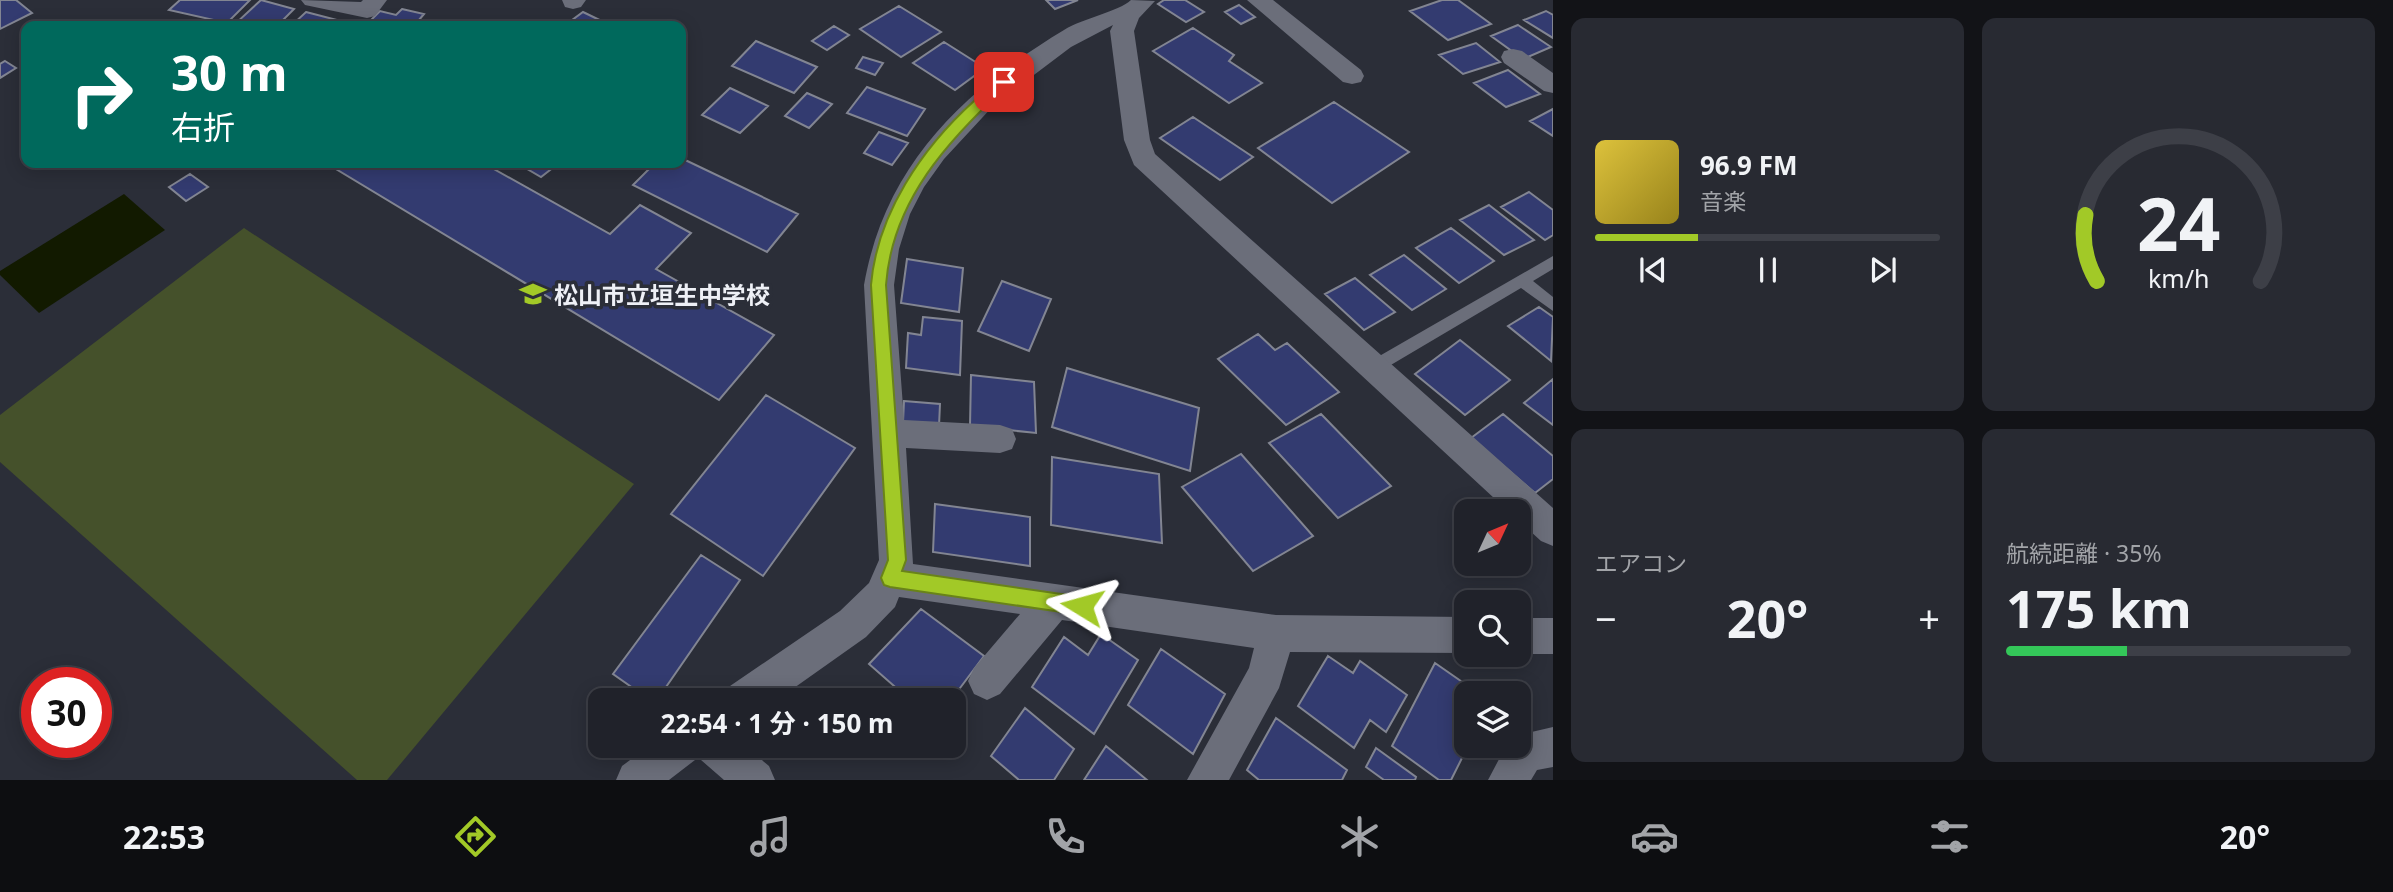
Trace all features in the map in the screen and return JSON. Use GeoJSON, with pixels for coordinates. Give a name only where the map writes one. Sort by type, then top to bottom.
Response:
{"type":"FeatureCollection","features":[{"type":"Feature","properties":{"kind":"street"},"geometry":{"type":"LineString","coordinates":[[313,0],[367,11],[375,0]]}},
{"type":"Feature","properties":{"kind":"street"},"geometry":{"type":"LineString","coordinates":[[1259,0],[1352,76]]}},
{"type":"Feature","properties":{"kind":"street"},"geometry":{"type":"LineString","coordinates":[[1137,8],[1122,31],[1137,140],[1143,158],[1158,175],[1553,530]]}},
{"type":"Feature","properties":{"kind":"street"},"geometry":{"type":"LineString","coordinates":[[761,688],[853,624],[882,595],[897,560],[879,285],[880,265],[888,232],[905,197],[937,149],[967,116],[1004,82],[1067,38],[1111,16],[1137,8]]}},
{"type":"Feature","properties":{"kind":"street"},"geometry":{"type":"LineString","coordinates":[[1513,57],[1548,77]]}},
{"type":"Feature","properties":{"kind":"street"},"geometry":{"type":"LineString","coordinates":[[887,433],[1000,439]]}},
{"type":"Feature","properties":{"kind":"street"},"geometry":{"type":"LineString","coordinates":[[890,578],[1276,633],[1454,635]]}},
{"type":"Feature","properties":{"kind":"street"},"geometry":{"type":"LineString","coordinates":[[988,681],[1054,602]]}},
{"type":"Feature","properties":{"kind":"street"},"geometry":{"type":"LineString","coordinates":[[1207,780],[1266,675],[1276,633]]}},
{"type":"Feature","properties":{"kind":"street"},"geometry":{"type":"LineString","coordinates":[[1531,636],[1553,636]]}},
{"type":"Feature","properties":{"kind":"street"},"geometry":{"type":"LineString","coordinates":[[1508,780],[1525,752],[1553,747]]}},
{"type":"Feature","properties":{"kind":"street"},"geometry":{"type":"LineString","coordinates":[[636,780],[665,758]]}},
{"type":"Feature","properties":{"kind":"street"},"geometry":{"type":"LineString","coordinates":[[729,758],[755,780]]}},
{"type":"Feature","properties":{"kind":"lane"},"geometry":{"type":"LineString","coordinates":[[1374,367],[1553,262]]}},
{"type":"Feature","properties":{"kind":"lane"},"geometry":{"type":"LineString","coordinates":[[1522,280],[1553,305]]}},
{"type":"Feature","properties":{"kind":"green space"},"geometry":{"type":"Polygon","coordinates":[[[244,228],[634,484],[387,780],[357,780],[0,462],[0,415],[244,228]]]}},
{"type":"Feature","properties":{"kind":"shaded area"},"geometry":{"type":"Polygon","coordinates":[[[124,194],[165,230],[39,313],[0,275],[0,271],[124,194]]]}},
{"type":"Feature","properties":{"kind":"building"},"geometry":{"type":"Polygon","coordinates":[[[0,0],[16,0],[32,13],[0,29],[0,0]]]}},
{"type":"Feature","properties":{"kind":"building"},"geometry":{"type":"Polygon","coordinates":[[[180,0],[250,0],[229,21],[169,10],[180,0]]]}},
{"type":"Feature","properties":{"kind":"building"},"geometry":{"type":"Polygon","coordinates":[[[261,0],[294,9],[282,21],[238,21],[261,0]]]}},
{"type":"Feature","properties":{"kind":"building"},"geometry":{"type":"Polygon","coordinates":[[[1046,0],[1078,0],[1055,9],[1046,0]]]}},
{"type":"Feature","properties":{"kind":"building"},"geometry":{"type":"Polygon","coordinates":[[[1164,0],[1185,0],[1204,12],[1186,22],[1158,4],[1164,0]]]}},
{"type":"Feature","properties":{"kind":"building"},"geometry":{"type":"Polygon","coordinates":[[[1442,0],[1458,0],[1491,24],[1448,40],[1410,11],[1442,0]]]}},
{"type":"Feature","properties":{"kind":"building"},"geometry":{"type":"Polygon","coordinates":[[[1239,5],[1255,17],[1241,24],[1225,12],[1239,5]]]}},
{"type":"Feature","properties":{"kind":"building"},"geometry":{"type":"Polygon","coordinates":[[[899,6],[941,32],[901,57],[860,29],[899,6]]]}},
{"type":"Feature","properties":{"kind":"building"},"geometry":{"type":"Polygon","coordinates":[[[402,9],[424,14],[418,21],[370,21],[380,11],[396,15],[402,9]]]}},
{"type":"Feature","properties":{"kind":"building"},"geometry":{"type":"Polygon","coordinates":[[[1546,11],[1553,15],[1553,38],[1524,20],[1546,11]]]}},
{"type":"Feature","properties":{"kind":"building"},"geometry":{"type":"Polygon","coordinates":[[[306,12],[337,20],[336,21],[296,21],[306,12]]]}},
{"type":"Feature","properties":{"kind":"building"},"geometry":{"type":"Polygon","coordinates":[[[583,12],[602,21],[571,21],[583,12]]]}},
{"type":"Feature","properties":{"kind":"building"},"geometry":{"type":"Polygon","coordinates":[[[1518,25],[1551,47],[1523,59],[1491,36],[1518,25]]]}},
{"type":"Feature","properties":{"kind":"building"},"geometry":{"type":"Polygon","coordinates":[[[834,26],[849,35],[827,50],[812,41],[834,26]]]}},
{"type":"Feature","properties":{"kind":"building"},"geometry":{"type":"Polygon","coordinates":[[[1193,28],[1234,55],[1229,61],[1262,83],[1229,103],[1153,51],[1193,28]]]}},
{"type":"Feature","properties":{"kind":"building"},"geometry":{"type":"Polygon","coordinates":[[[756,41],[817,67],[794,93],[732,66],[756,41]]]}},
{"type":"Feature","properties":{"kind":"building"},"geometry":{"type":"Polygon","coordinates":[[[944,42],[985,68],[955,90],[913,63],[944,42]]]}},
{"type":"Feature","properties":{"kind":"building"},"geometry":{"type":"Polygon","coordinates":[[[1476,43],[1500,62],[1463,74],[1439,55],[1476,43]]]}},
{"type":"Feature","properties":{"kind":"building"},"geometry":{"type":"Polygon","coordinates":[[[863,57],[883,63],[875,75],[856,68],[863,57]]]}},
{"type":"Feature","properties":{"kind":"building"},"geometry":{"type":"Polygon","coordinates":[[[5,61],[16,68],[0,78],[0,64],[5,61]]]}},
{"type":"Feature","properties":{"kind":"building"},"geometry":{"type":"Polygon","coordinates":[[[1508,70],[1540,94],[1506,107],[1474,83],[1508,70]]]}},
{"type":"Feature","properties":{"kind":"building"},"geometry":{"type":"Polygon","coordinates":[[[867,87],[925,109],[907,136],[847,113],[867,87]]]}},
{"type":"Feature","properties":{"kind":"building"},"geometry":{"type":"Polygon","coordinates":[[[730,88],[768,106],[740,133],[702,115],[730,88]]]}},
{"type":"Feature","properties":{"kind":"building"},"geometry":{"type":"Polygon","coordinates":[[[807,93],[832,104],[809,128],[785,116],[807,93]]]}},
{"type":"Feature","properties":{"kind":"building"},"geometry":{"type":"Polygon","coordinates":[[[1334,102],[1409,152],[1332,203],[1258,148],[1334,102]]]}},
{"type":"Feature","properties":{"kind":"building"},"geometry":{"type":"Polygon","coordinates":[[[1553,109],[1553,136],[1530,121],[1553,109]]]}},
{"type":"Feature","properties":{"kind":"building"},"geometry":{"type":"Polygon","coordinates":[[[1193,117],[1253,157],[1220,180],[1160,138],[1193,117]]]}},
{"type":"Feature","properties":{"kind":"building"},"geometry":{"type":"Polygon","coordinates":[[[879,132],[908,143],[892,165],[864,153],[879,132]]]}},
{"type":"Feature","properties":{"kind":"building"},"geometry":{"type":"Polygon","coordinates":[[[686,160],[798,214],[767,252],[633,185],[650,168],[686,168],[686,160]]]}},
{"type":"Feature","properties":{"kind":"building"},"geometry":{"type":"Polygon","coordinates":[[[334,168],[492,168],[610,234],[640,205],[691,233],[656,269],[774,335],[719,400],[334,168]]]}},
{"type":"Feature","properties":{"kind":"building"},"geometry":{"type":"Polygon","coordinates":[[[526,168],[553,168],[541,177],[526,168]]]}},
{"type":"Feature","properties":{"kind":"building"},"geometry":{"type":"Polygon","coordinates":[[[190,174],[208,187],[186,201],[169,187],[190,174]]]}},
{"type":"Feature","properties":{"kind":"building"},"geometry":{"type":"Polygon","coordinates":[[[1529,192],[1553,210],[1553,235],[1545,240],[1501,207],[1529,192]]]}},
{"type":"Feature","properties":{"kind":"building"},"geometry":{"type":"Polygon","coordinates":[[[1489,205],[1534,240],[1504,255],[1460,220],[1489,205]]]}},
{"type":"Feature","properties":{"kind":"building"},"geometry":{"type":"Polygon","coordinates":[[[1451,228],[1494,261],[1459,283],[1416,248],[1451,228]]]}},
{"type":"Feature","properties":{"kind":"building"},"geometry":{"type":"Polygon","coordinates":[[[1404,255],[1446,289],[1412,310],[1370,275],[1404,255]]]}},
{"type":"Feature","properties":{"kind":"building"},"geometry":{"type":"Polygon","coordinates":[[[907,259],[963,268],[959,312],[901,303],[907,259]]]}},
{"type":"Feature","properties":{"kind":"building"},"geometry":{"type":"Polygon","coordinates":[[[1355,278],[1395,312],[1364,330],[1325,294],[1355,278]]]}},
{"type":"Feature","properties":{"kind":"building"},"geometry":{"type":"Polygon","coordinates":[[[1002,281],[1051,299],[1029,351],[978,331],[1002,281]]]}},
{"type":"Feature","properties":{"kind":"building"},"geometry":{"type":"Polygon","coordinates":[[[1539,307],[1553,317],[1551,361],[1508,326],[1539,307]]]}},
{"type":"Feature","properties":{"kind":"building"},"geometry":{"type":"Polygon","coordinates":[[[923,317],[962,321],[960,375],[906,368],[908,333],[921,335],[923,317]]]}},
{"type":"Feature","properties":{"kind":"building"},"geometry":{"type":"Polygon","coordinates":[[[1258,334],[1275,350],[1287,343],[1339,392],[1286,425],[1218,359],[1258,334]]]}},
{"type":"Feature","properties":{"kind":"building"},"geometry":{"type":"Polygon","coordinates":[[[1460,340],[1510,380],[1465,415],[1415,374],[1460,340]]]}},
{"type":"Feature","properties":{"kind":"building"},"geometry":{"type":"Polygon","coordinates":[[[1067,368],[1199,408],[1190,471],[1052,427],[1067,368]]]}},
{"type":"Feature","properties":{"kind":"building"},"geometry":{"type":"Polygon","coordinates":[[[971,375],[1034,382],[1036,433],[970,426],[971,375]]]}},
{"type":"Feature","properties":{"kind":"building"},"geometry":{"type":"Polygon","coordinates":[[[1553,379],[1553,425],[1524,403],[1553,379]]]}},
{"type":"Feature","properties":{"kind":"building"},"geometry":{"type":"Polygon","coordinates":[[[766,395],[855,448],[763,576],[671,514],[766,395]]]}},
{"type":"Feature","properties":{"kind":"building"},"geometry":{"type":"Polygon","coordinates":[[[904,401],[940,404],[939,426],[903,422],[904,401]]]}},
{"type":"Feature","properties":{"kind":"building"},"geometry":{"type":"Polygon","coordinates":[[[1321,414],[1391,486],[1338,518],[1269,443],[1321,414]]]}},
{"type":"Feature","properties":{"kind":"building"},"geometry":{"type":"Polygon","coordinates":[[[1503,414],[1553,456],[1553,479],[1535,493],[1471,438],[1503,414]]]}},
{"type":"Feature","properties":{"kind":"building"},"geometry":{"type":"Polygon","coordinates":[[[1241,454],[1313,536],[1253,571],[1182,487],[1241,454]]]}},
{"type":"Feature","properties":{"kind":"building"},"geometry":{"type":"Polygon","coordinates":[[[1052,457],[1159,474],[1162,543],[1051,525],[1052,457]]]}},
{"type":"Feature","properties":{"kind":"building"},"geometry":{"type":"Polygon","coordinates":[[[935,504],[1030,517],[1030,566],[933,552],[935,504]]]}},
{"type":"Feature","properties":{"kind":"building"},"geometry":{"type":"Polygon","coordinates":[[[701,555],[740,580],[665,688],[633,688],[613,674],[701,555]]]}},
{"type":"Feature","properties":{"kind":"building"},"geometry":{"type":"Polygon","coordinates":[[[921,609],[984,656],[960,688],[896,688],[869,664],[921,609]]]}},
{"type":"Feature","properties":{"kind":"building"},"geometry":{"type":"Polygon","coordinates":[[[1101,634],[1138,660],[1094,734],[1032,687],[1064,637],[1088,655],[1101,634]]]}},
{"type":"Feature","properties":{"kind":"building"},"geometry":{"type":"Polygon","coordinates":[[[1161,649],[1225,694],[1193,754],[1128,705],[1161,649]]]}},
{"type":"Feature","properties":{"kind":"building"},"geometry":{"type":"Polygon","coordinates":[[[1328,656],[1353,673],[1360,661],[1407,695],[1386,732],[1370,720],[1354,748],[1298,706],[1328,656]]]}},
{"type":"Feature","properties":{"kind":"building"},"geometry":{"type":"Polygon","coordinates":[[[1435,663],[1461,681],[1454,681],[1454,758],[1462,758],[1451,780],[1439,780],[1392,746],[1435,663]]]}},
{"type":"Feature","properties":{"kind":"building"},"geometry":{"type":"Polygon","coordinates":[[[1025,708],[1074,749],[1054,780],[1019,780],[991,756],[1025,708]]]}},
{"type":"Feature","properties":{"kind":"building"},"geometry":{"type":"Polygon","coordinates":[[[1276,718],[1347,770],[1342,780],[1259,780],[1247,770],[1276,718]]]}},
{"type":"Feature","properties":{"kind":"building"},"geometry":{"type":"Polygon","coordinates":[[[1106,746],[1147,780],[1084,780],[1106,746]]]}},
{"type":"Feature","properties":{"kind":"building"},"geometry":{"type":"Polygon","coordinates":[[[1376,748],[1416,777],[1415,780],[1384,780],[1366,767],[1376,748]]]}},
{"type":"Feature","properties":{"kind":"place","name":"松山市立垣生中学校"},"geometry":{"type":"Point","coordinates":[533,294]}},
{"type":"Feature","properties":{"kind":"route"},"geometry":{"type":"LineString","coordinates":[[1004,82],[967,116],[937,149],[905,197],[888,232],[881,255],[879,285],[897,560],[890,578],[1082,606]]}}]}
